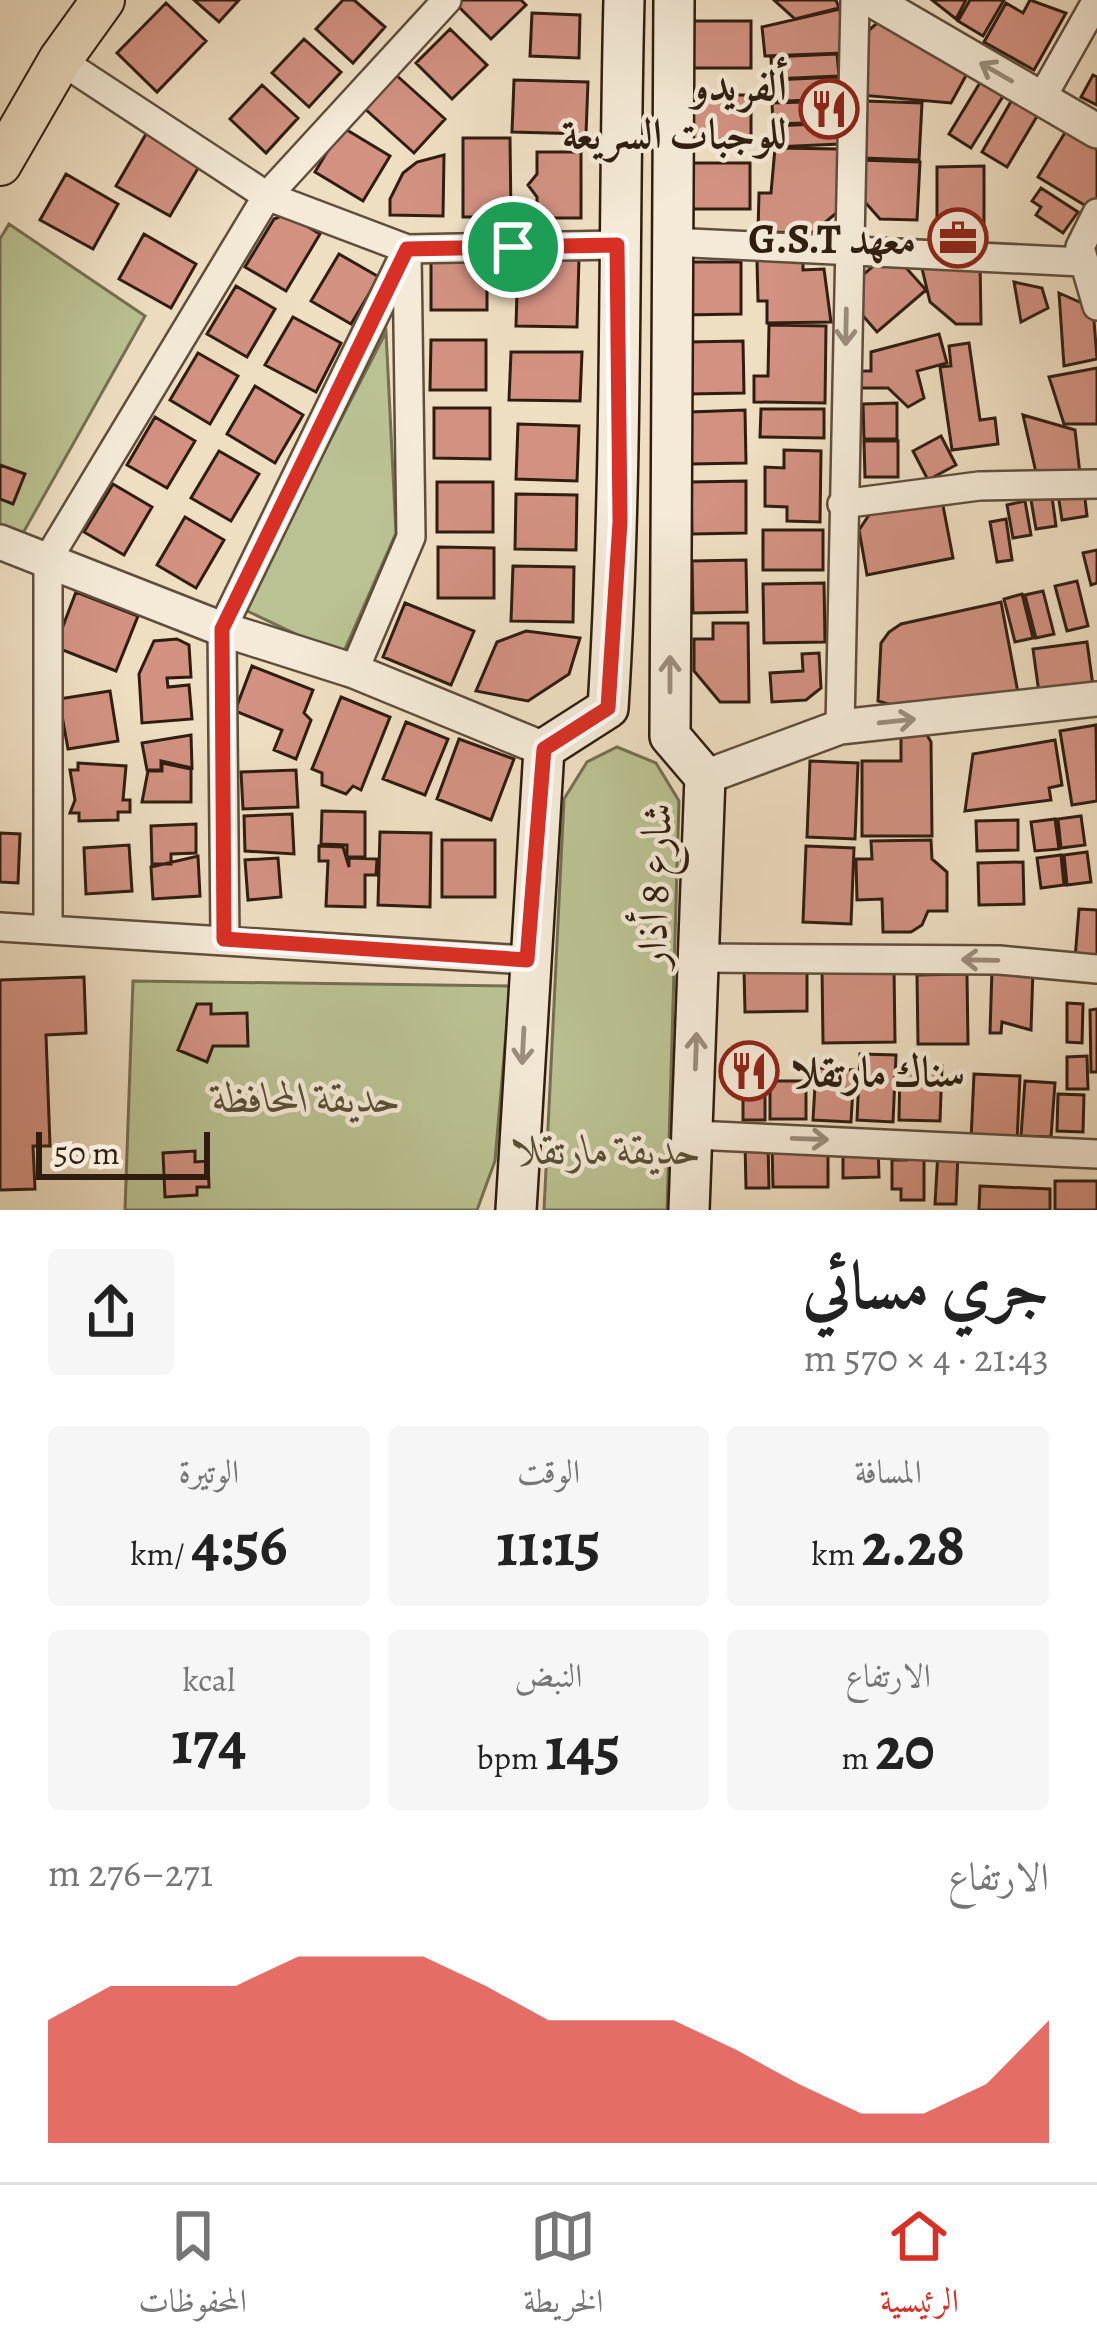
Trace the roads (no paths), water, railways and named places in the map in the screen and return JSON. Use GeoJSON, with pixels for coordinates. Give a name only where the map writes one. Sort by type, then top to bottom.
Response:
{"type":"FeatureCollection","features":[{"type":"Feature","properties":{"kind":"main road"},"geometry":{"type":"LineString","coordinates":[[0,111],[70,0]]}},
{"type":"Feature","properties":{"kind":"main road"},"geometry":{"type":"LineString","coordinates":[[0,164],[60,60],[103,0]]}},
{"type":"Feature","properties":{"kind":"main road"},"geometry":{"type":"LineString","coordinates":[[608,708],[620,522],[617,245],[624,0]]}},
{"type":"Feature","properties":{"kind":"main road"},"geometry":{"type":"LineString","coordinates":[[670,736],[674,0]]}},
{"type":"Feature","properties":{"kind":"main road"},"geometry":{"type":"LineString","coordinates":[[516,1210],[527,960],[544,749],[608,708],[646,716],[670,736]]}},
{"type":"Feature","properties":{"kind":"main road","name":"شارع 8 أذار"},"geometry":{"type":"LineString","coordinates":[[670,736],[705,777],[689,1210]]}},
{"type":"Feature","properties":{"kind":"street"},"geometry":{"type":"LineString","coordinates":[[48,929],[48,559],[267,196],[447,0]]}},
{"type":"Feature","properties":{"kind":"street"},"geometry":{"type":"LineString","coordinates":[[840,728],[855,0]]}},
{"type":"Feature","properties":{"kind":"street"},"geometry":{"type":"LineString","coordinates":[[872,0],[1097,131]]}},
{"type":"Feature","properties":{"kind":"street"},"geometry":{"type":"LineString","coordinates":[[1041,99],[1097,0]]}},
{"type":"Feature","properties":{"kind":"street"},"geometry":{"type":"LineString","coordinates":[[60,60],[267,196],[407,249],[617,245]]}},
{"type":"Feature","properties":{"kind":"street"},"geometry":{"type":"LineString","coordinates":[[1097,214],[1084,232],[1082,262],[1097,306]]}},
{"type":"Feature","properties":{"kind":"street"},"geometry":{"type":"LineString","coordinates":[[670,242],[848,246],[1082,262]]}},
{"type":"Feature","properties":{"kind":"street"},"geometry":{"type":"LineString","coordinates":[[224,939],[222,629],[407,249]]}},
{"type":"Feature","properties":{"kind":"street"},"geometry":{"type":"LineString","coordinates":[[354,671],[411,537],[407,249]]}},
{"type":"Feature","properties":{"kind":"street"},"geometry":{"type":"LineString","coordinates":[[842,504],[979,486],[1097,484]]}},
{"type":"Feature","properties":{"kind":"street"},"geometry":{"type":"LineString","coordinates":[[0,542],[222,629],[354,671],[544,749]]}},
{"type":"Feature","properties":{"kind":"street"},"geometry":{"type":"LineString","coordinates":[[705,777],[840,728],[1097,699]]}},
{"type":"Feature","properties":{"kind":"street"},"geometry":{"type":"LineString","coordinates":[[0,927],[527,960]]}},
{"type":"Feature","properties":{"kind":"street"},"geometry":{"type":"LineString","coordinates":[[699,958],[999,960],[1097,969]]}},
{"type":"Feature","properties":{"kind":"street"},"geometry":{"type":"LineString","coordinates":[[693,1135],[1097,1154]]}},
{"type":"Feature","properties":{"kind":"place","name":"ألفريدو للوجبات السريعة"},"geometry":{"type":"Point","coordinates":[829,109]}},
{"type":"Feature","properties":{"kind":"place","name":"G.S.T معهد"},"geometry":{"type":"Point","coordinates":[958,238]}},
{"type":"Feature","properties":{"kind":"place","name":"سناك مارتقلا"},"geometry":{"type":"Point","coordinates":[749,1071]}},
{"type":"Feature","properties":{"kind":"park label","name":"حديقة المحافظة"},"geometry":{"type":"Point","coordinates":[307,1097]}},
{"type":"Feature","properties":{"kind":"park label","name":"حديقة مارتقلا"},"geometry":{"type":"Point","coordinates":[608,1149]}}]}
